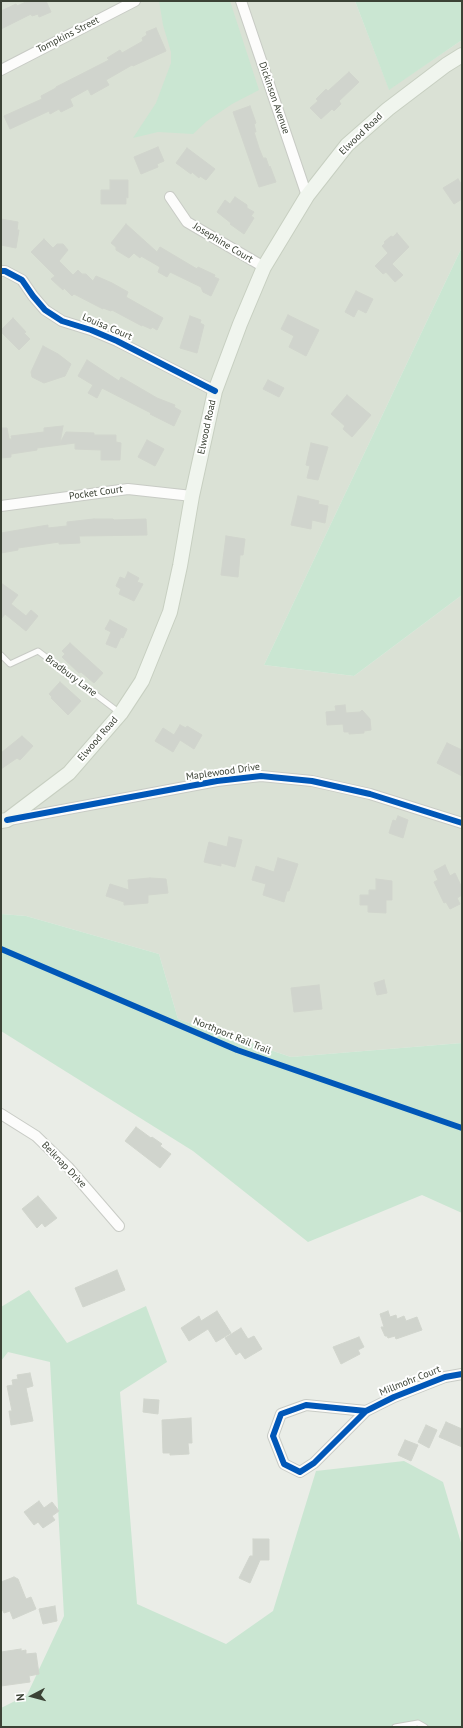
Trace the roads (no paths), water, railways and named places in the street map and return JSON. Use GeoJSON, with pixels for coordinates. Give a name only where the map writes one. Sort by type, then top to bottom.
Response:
{"type":"FeatureCollection","features":[{"type":"Feature","properties":{"kind":"main road","name":"Elwood Road"},"geometry":{"type":"LineString","coordinates":[[4,821],[69,773],[121,714],[142,682],[170,612],[180,566],[192,496],[215,391],[240,324],[264,267],[307,196],[346,145],[388,109],[446,65],[462,55]]}},
{"type":"Feature","properties":{"kind":"street","name":"Tompkins Street"},"geometry":{"type":"LineString","coordinates":[[1,70],[135,1]]}},
{"type":"Feature","properties":{"kind":"street","name":"Dickinson Avenue"},"geometry":{"type":"LineString","coordinates":[[241,1],[307,196]]}},
{"type":"Feature","properties":{"kind":"street","name":"Josephine Court"},"geometry":{"type":"LineString","coordinates":[[170,197],[187,222],[264,267]]}},
{"type":"Feature","properties":{"kind":"street","name":"Louisa Court"},"geometry":{"type":"LineString","coordinates":[[1,271],[5,271],[22,280],[45,310],[62,321],[91,330],[117,341],[215,391]]}},
{"type":"Feature","properties":{"kind":"street","name":"Pocket Court"},"geometry":{"type":"LineString","coordinates":[[1,506],[128,489],[192,496]]}},
{"type":"Feature","properties":{"kind":"street","name":"Maplewood Drive"},"geometry":{"type":"LineString","coordinates":[[4,821],[217,781],[261,776],[312,781],[370,794],[462,823]]}},
{"type":"Feature","properties":{"kind":"street","name":"Belknap Drive"},"geometry":{"type":"LineString","coordinates":[[1,1114],[36,1136],[68,1166],[119,1226]]}},
{"type":"Feature","properties":{"kind":"street","name":"Millmohr Court"},"geometry":{"type":"LineString","coordinates":[[366,1411],[306,1405],[281,1414],[273,1436],[284,1464],[300,1472],[314,1463],[366,1411],[394,1397],[445,1377],[462,1374]]}},
{"type":"Feature","properties":{"kind":"lane","name":"Bradbury Lane"},"geometry":{"type":"LineString","coordinates":[[1,655],[10,664],[38,651],[121,714]]}},
{"type":"Feature","properties":{"kind":"lane"},"geometry":{"type":"LineString","coordinates":[[394,1727],[418,1723],[425,1727]]}}]}
